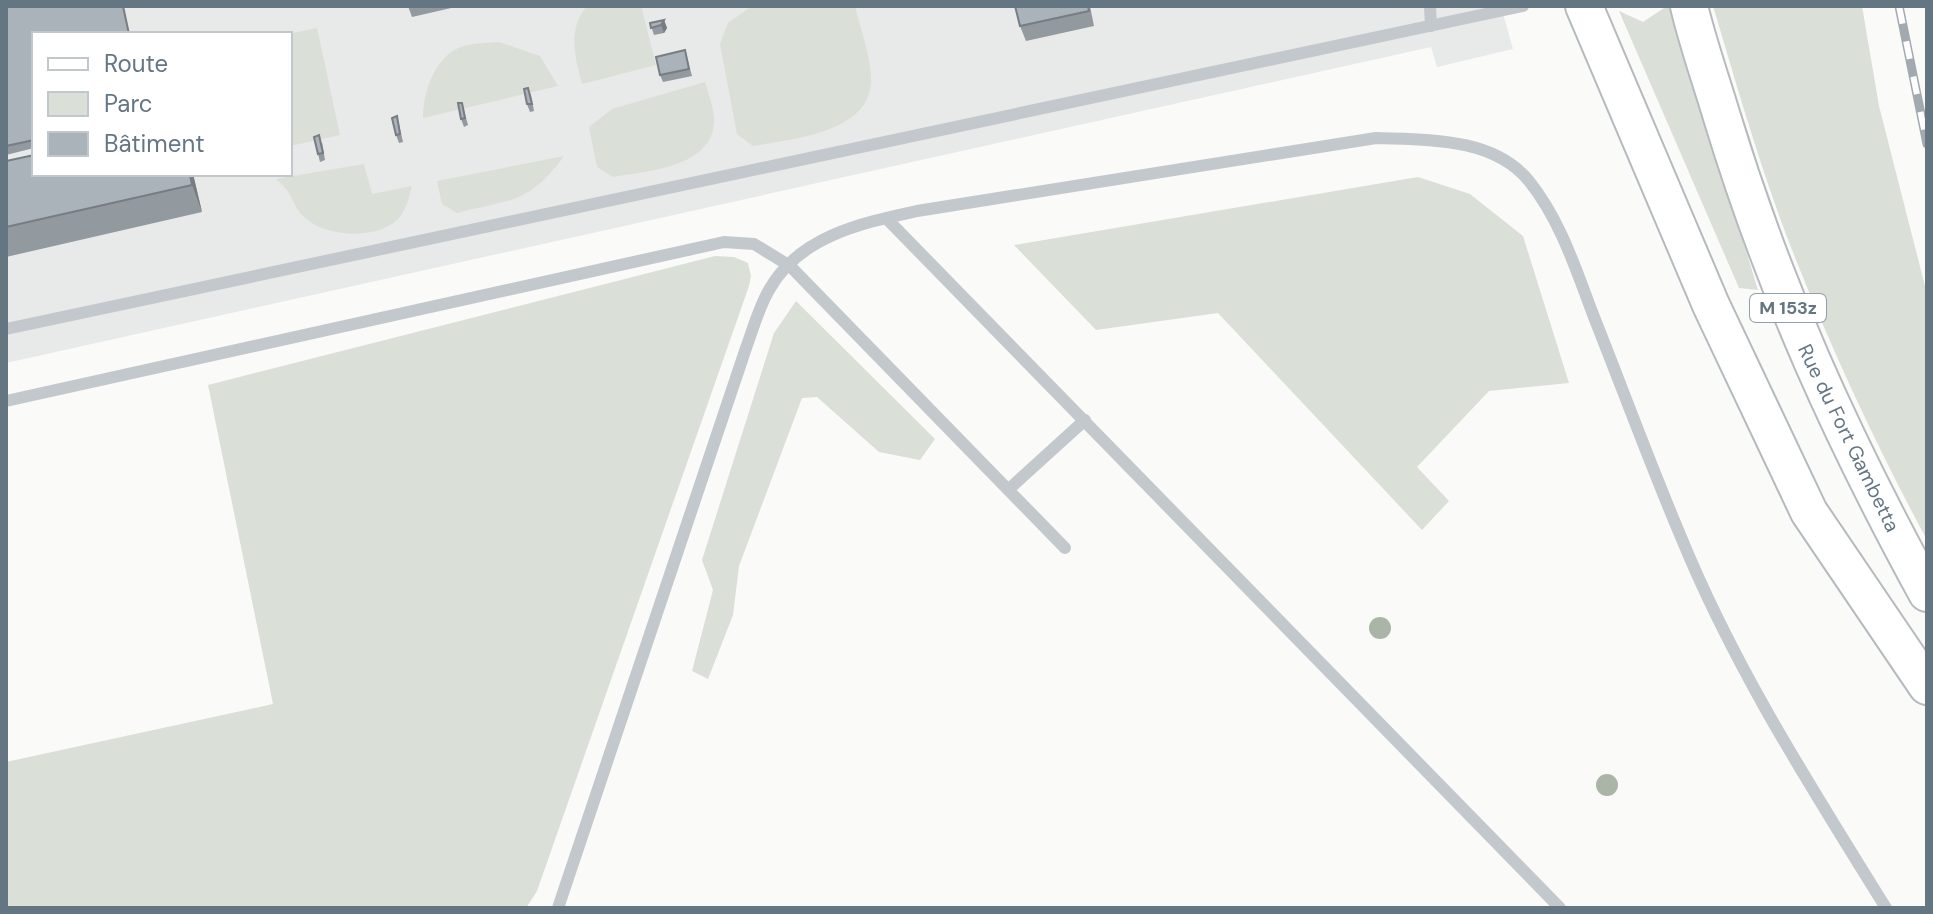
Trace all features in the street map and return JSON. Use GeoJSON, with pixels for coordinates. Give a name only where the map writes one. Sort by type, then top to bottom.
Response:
{"type":"FeatureCollection","features":[{"type":"Feature","properties":{"kind":"main road"},"geometry":{"type":"LineString","coordinates":[[1584,6],[1711,305],[1809,512],[1927,686]]}},
{"type":"Feature","properties":{"kind":"main road","name":"Rue du Fort Gambetta"},"geometry":{"type":"LineString","coordinates":[[1689,6],[1755,224],[1779,289],[1839,424],[1927,593]]}},
{"type":"Feature","properties":{"kind":"lane"},"geometry":{"type":"LineString","coordinates":[[1430,6],[1431,26]]}},
{"type":"Feature","properties":{"kind":"lane"},"geometry":{"type":"LineString","coordinates":[[6,329],[1523,6]]}},
{"type":"Feature","properties":{"kind":"lane"},"geometry":{"type":"LineString","coordinates":[[558,908],[746,348],[770,289],[805,250],[854,224],[1376,138],[1440,140],[1490,153],[1527,179],[1560,229],[1681,539],[1736,657],[1776,731],[1886,908]]}},
{"type":"Feature","properties":{"kind":"lane"},"geometry":{"type":"LineString","coordinates":[[886,218],[1560,908]]}},
{"type":"Feature","properties":{"kind":"lane"},"geometry":{"type":"LineString","coordinates":[[6,401],[724,242],[754,244],[790,266],[1065,548]]}},
{"type":"Feature","properties":{"kind":"lane"},"geometry":{"type":"LineString","coordinates":[[1008,490],[1085,420]]}},
{"type":"Feature","properties":{"kind":"shaded area"},"geometry":{"type":"Polygon","coordinates":[[[6,6],[1501,6],[1513,49],[1437,67],[1431,47],[6,363],[6,6]]]}},
{"type":"Feature","properties":{"kind":"green space"},"geometry":{"type":"Polygon","coordinates":[[[587,6],[641,6],[656,65],[582,84],[574,44],[577,24],[587,6]]]}},
{"type":"Feature","properties":{"kind":"green space"},"geometry":{"type":"Polygon","coordinates":[[[752,6],[855,6],[871,70],[868,97],[858,111],[827,130],[788,140],[753,146],[737,134],[720,44],[728,23],[752,6]]]}},
{"type":"Feature","properties":{"kind":"green space"},"geometry":{"type":"Polygon","coordinates":[[[1671,6],[1758,290],[1739,288],[1619,11],[1643,22],[1671,6]]]}},
{"type":"Feature","properties":{"kind":"green space"},"geometry":{"type":"Polygon","coordinates":[[[1713,6],[1862,6],[1879,106],[1927,294],[1927,540],[1859,404],[1798,265],[1763,169],[1713,6]]]}},
{"type":"Feature","properties":{"kind":"green space"},"geometry":{"type":"Polygon","coordinates":[[[317,28],[340,135],[292,146],[292,33],[317,28]]]}},
{"type":"Feature","properties":{"kind":"green space"},"geometry":{"type":"Polygon","coordinates":[[[499,42],[540,56],[558,86],[423,118],[433,74],[447,56],[467,45],[499,42]]]}},
{"type":"Feature","properties":{"kind":"green space"},"geometry":{"type":"Polygon","coordinates":[[[705,82],[714,119],[711,135],[703,148],[691,157],[660,169],[613,177],[597,167],[589,127],[612,109],[705,82]]]}},
{"type":"Feature","properties":{"kind":"green space"},"geometry":{"type":"Polygon","coordinates":[[[564,156],[540,183],[518,197],[457,213],[442,204],[437,181],[564,156]]]}},
{"type":"Feature","properties":{"kind":"green space"},"geometry":{"type":"Polygon","coordinates":[[[364,164],[372,194],[412,186],[400,217],[388,226],[366,233],[341,233],[309,221],[276,179],[364,164]]]}},
{"type":"Feature","properties":{"kind":"green space"},"geometry":{"type":"Polygon","coordinates":[[[1418,177],[1470,194],[1523,236],[1569,383],[1489,391],[1417,467],[1449,501],[1422,530],[1218,313],[1096,330],[1014,245],[1418,177]]]}},
{"type":"Feature","properties":{"kind":"green space"},"geometry":{"type":"Polygon","coordinates":[[[715,256],[734,257],[748,263],[751,276],[749,286],[537,891],[526,908],[6,908],[6,762],[273,704],[208,385],[715,256]]]}},
{"type":"Feature","properties":{"kind":"green space"},"geometry":{"type":"Polygon","coordinates":[[[796,301],[935,439],[920,460],[879,452],[817,397],[802,398],[739,566],[733,615],[708,679],[692,671],[713,590],[702,560],[774,333],[796,301]]]}},
{"type":"Feature","properties":{"kind":"building"},"geometry":{"type":"Polygon","coordinates":[[[6,6],[123,6],[129,32],[32,32],[32,140],[6,146],[6,6]]]}},
{"type":"Feature","properties":{"kind":"building"},"geometry":{"type":"Polygon","coordinates":[[[1015,6],[1088,6],[1089,11],[1020,26],[1015,6]]]}},
{"type":"Feature","properties":{"kind":"building"},"geometry":{"type":"Polygon","coordinates":[[[664,20],[661,25],[651,28],[650,23],[664,20]]]}},
{"type":"Feature","properties":{"kind":"building"},"geometry":{"type":"Polygon","coordinates":[[[685,50],[689,69],[660,75],[656,57],[685,50]]]}},
{"type":"Feature","properties":{"kind":"building"},"geometry":{"type":"Polygon","coordinates":[[[528,88],[532,104],[527,104],[524,89],[528,88]]]}},
{"type":"Feature","properties":{"kind":"building"},"geometry":{"type":"Polygon","coordinates":[[[458,103],[462,103],[465,118],[461,119],[458,103]]]}},
{"type":"Feature","properties":{"kind":"building"},"geometry":{"type":"Polygon","coordinates":[[[397,116],[400,134],[396,135],[392,118],[397,116]]]}},
{"type":"Feature","properties":{"kind":"building"},"geometry":{"type":"Polygon","coordinates":[[[319,135],[323,153],[318,154],[314,137],[319,135]]]}},
{"type":"Feature","properties":{"kind":"building"},"geometry":{"type":"Polygon","coordinates":[[[32,155],[32,176],[190,176],[192,185],[6,227],[6,161],[32,155]]]}},
{"type":"Feature","properties":{"kind":"railway"},"geometry":{"type":"LineString","coordinates":[[1899,6],[1927,144]]}}]}
